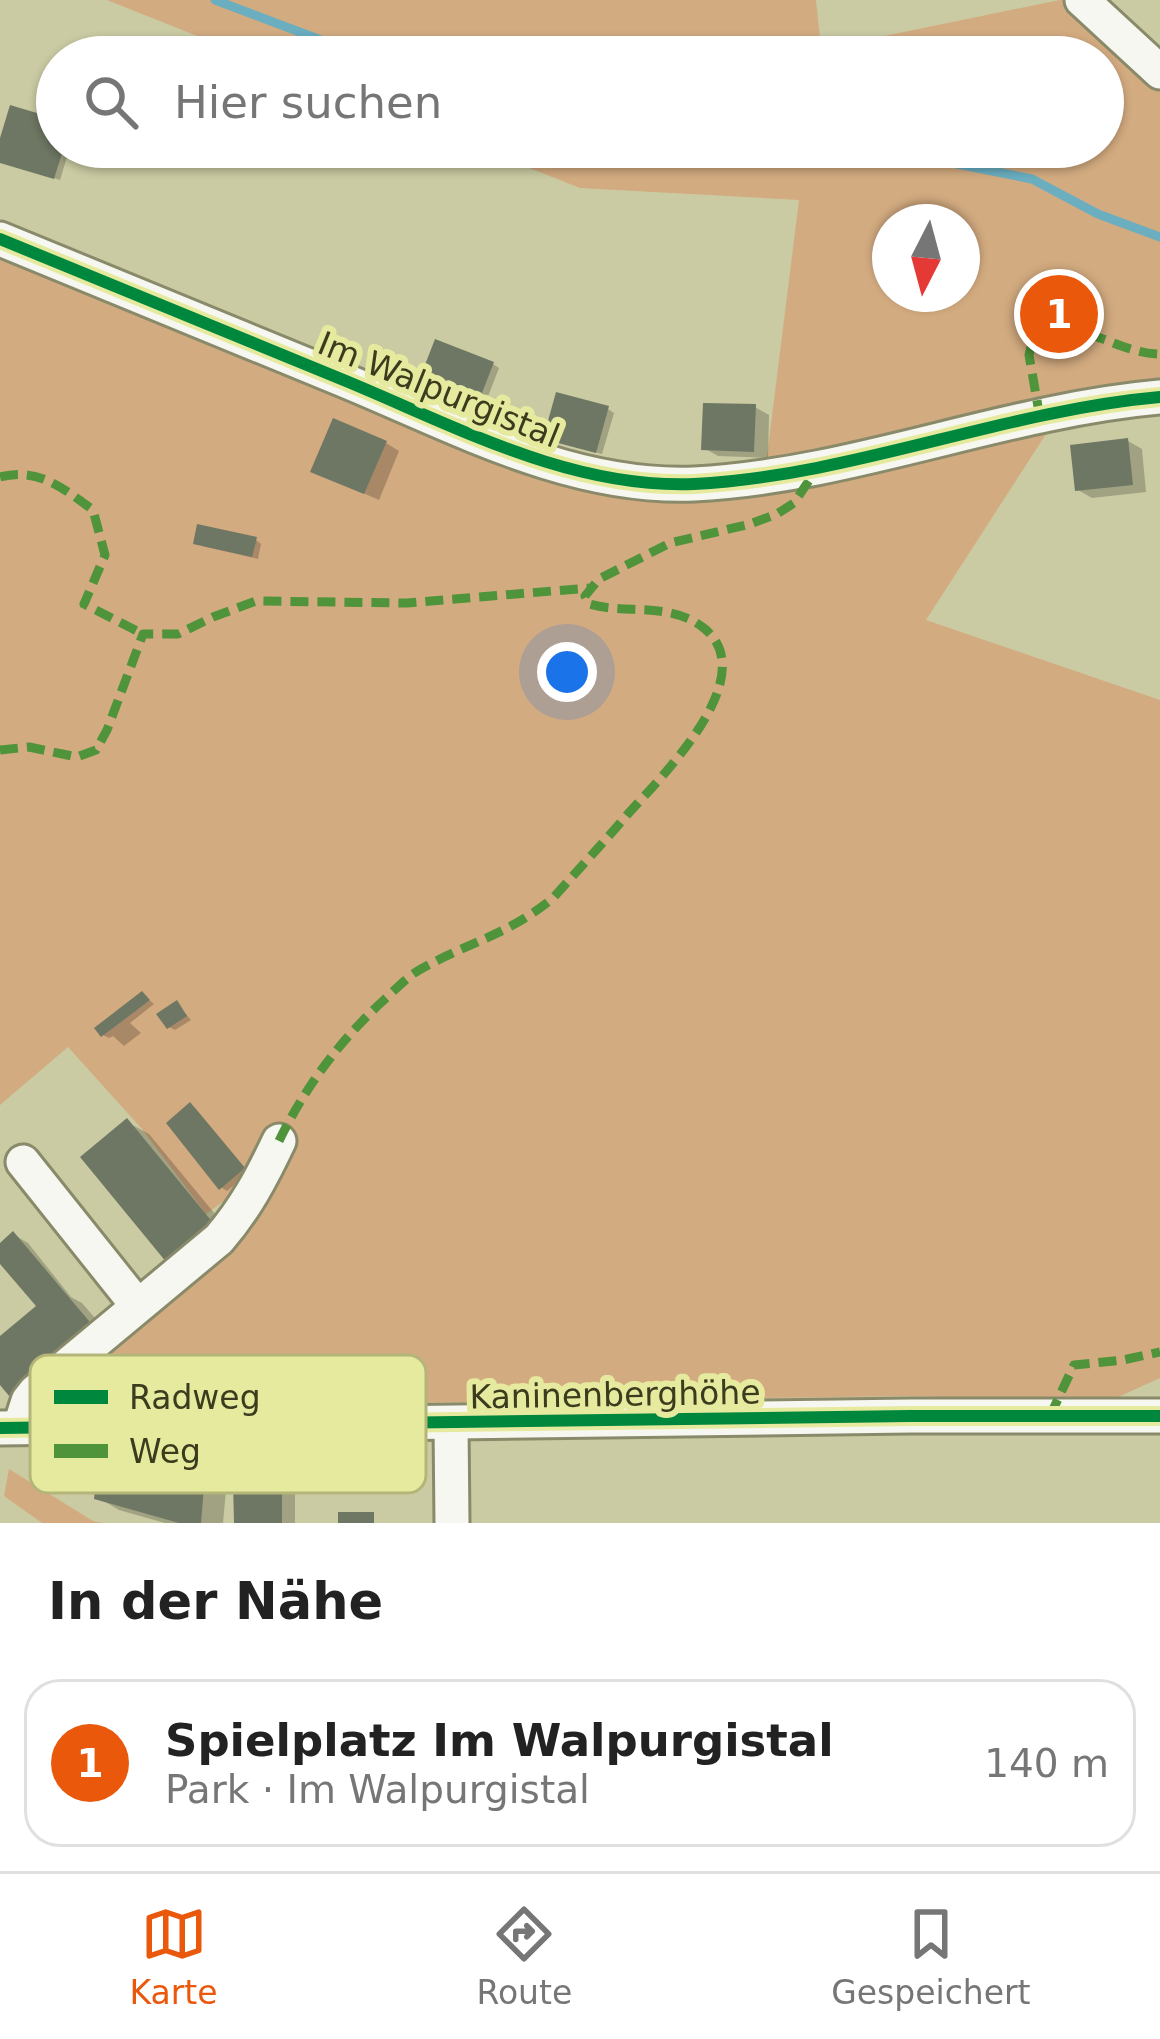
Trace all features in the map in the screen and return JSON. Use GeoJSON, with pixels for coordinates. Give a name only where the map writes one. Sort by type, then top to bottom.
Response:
{"type":"FeatureCollection","features":[{"type":"Feature","properties":{"kind":"street"},"geometry":{"type":"LineString","coordinates":[[1082,0],[1120,36]]}},
{"type":"Feature","properties":{"kind":"street"},"geometry":{"type":"LineString","coordinates":[[1124,39],[1160,73]]}},
{"type":"Feature","properties":{"kind":"street","name":"Im Walpurgistal"},"geometry":{"type":"LineString","coordinates":[[0,239],[542,462],[642,483],[768,477],[1040,418],[1160,398]]}},
{"type":"Feature","properties":{"kind":"street"},"geometry":{"type":"LineString","coordinates":[[78,1355],[219,1239],[256,1189],[278,1141]]}},
{"type":"Feature","properties":{"kind":"street"},"geometry":{"type":"LineString","coordinates":[[22,1162],[137,1305]]}},
{"type":"Feature","properties":{"kind":"street"},"geometry":{"type":"LineString","coordinates":[[10,1427],[30,1398]]}},
{"type":"Feature","properties":{"kind":"street","name":"Kaninenberghöhe"},"geometry":{"type":"LineString","coordinates":[[426,1424],[1160,1416]]}},
{"type":"Feature","properties":{"kind":"street"},"geometry":{"type":"LineString","coordinates":[[451,1424],[452,1523]]}},
{"type":"Feature","properties":{"kind":"shaded area"},"geometry":{"type":"Polygon","coordinates":[[[107,0],[816,0],[820,36],[197,36],[107,0]]]}},
{"type":"Feature","properties":{"kind":"shaded area"},"geometry":{"type":"Polygon","coordinates":[[[1074,0],[1113,36],[884,36],[1074,0]]]}},
{"type":"Feature","properties":{"kind":"shaded area"},"geometry":{"type":"Polygon","coordinates":[[[1124,46],[1160,79],[1160,381],[967,413],[900,445],[765,472],[799,200],[580,188],[529,168],[1124,168],[1124,46]]]}},
{"type":"Feature","properties":{"kind":"shaded area"},"geometry":{"type":"Polygon","coordinates":[[[0,245],[643,486],[1057,417],[926,620],[1160,700],[1160,1378],[1105,1403],[911,1396],[426,1403],[426,1355],[109,1355],[137,1328],[256,1178],[206,1214],[142,1129],[68,1047],[0,1105],[0,245]]]}},
{"type":"Feature","properties":{"kind":"shaded area"},"geometry":{"type":"Polygon","coordinates":[[[9,1469],[30,1482],[30,1493],[48,1493],[103,1523],[42,1523],[4,1496],[9,1469]]]}},
{"type":"Feature","properties":{"kind":"building"},"geometry":{"type":"Polygon","coordinates":[[[10,105],[36,113],[36,168],[57,168],[54,179],[0,163],[0,138],[10,105]]]}},
{"type":"Feature","properties":{"kind":"building"},"geometry":{"type":"Polygon","coordinates":[[[435,339],[494,362],[475,411],[416,388],[435,339]]]}},
{"type":"Feature","properties":{"kind":"building"},"geometry":{"type":"Polygon","coordinates":[[[556,392],[609,406],[596,453],[543,439],[556,392]]]}},
{"type":"Feature","properties":{"kind":"building"},"geometry":{"type":"Polygon","coordinates":[[[703,403],[756,404],[754,452],[701,450],[703,403]]]}},
{"type":"Feature","properties":{"kind":"building"},"geometry":{"type":"Polygon","coordinates":[[[333,418],[387,441],[364,494],[310,472],[333,418]]]}},
{"type":"Feature","properties":{"kind":"building"},"geometry":{"type":"Polygon","coordinates":[[[1128,438],[1133,485],[1075,491],[1070,445],[1128,438]]]}},
{"type":"Feature","properties":{"kind":"building"},"geometry":{"type":"Polygon","coordinates":[[[197,524],[257,537],[252,557],[193,544],[197,524]]]}},
{"type":"Feature","properties":{"kind":"building"},"geometry":{"type":"Polygon","coordinates":[[[142,991],[150,1000],[101,1037],[94,1028],[142,991]]]}},
{"type":"Feature","properties":{"kind":"building"},"geometry":{"type":"Polygon","coordinates":[[[177,1000],[187,1016],[167,1029],[156,1014],[177,1000]]]}},
{"type":"Feature","properties":{"kind":"building"},"geometry":{"type":"Polygon","coordinates":[[[190,1102],[245,1168],[219,1190],[166,1123],[190,1102]]]}},
{"type":"Feature","properties":{"kind":"building"},"geometry":{"type":"Polygon","coordinates":[[[127,1118],[214,1224],[167,1263],[80,1157],[127,1118]]]}},
{"type":"Feature","properties":{"kind":"building"},"geometry":{"type":"Polygon","coordinates":[[[13,1231],[94,1327],[60,1355],[30,1355],[30,1380],[10,1397],[0,1385],[0,1336],[36,1306],[0,1264],[0,1243],[13,1231]]]}},
{"type":"Feature","properties":{"kind":"building"},"geometry":{"type":"Polygon","coordinates":[[[95,1493],[204,1493],[201,1523],[179,1523],[94,1499],[95,1493]]]}},
{"type":"Feature","properties":{"kind":"building"},"geometry":{"type":"Polygon","coordinates":[[[233,1493],[282,1493],[282,1523],[234,1523],[233,1493]]]}},
{"type":"Feature","properties":{"kind":"building"},"geometry":{"type":"Polygon","coordinates":[[[338,1512],[374,1512],[374,1523],[338,1523],[338,1512]]]}},
{"type":"Feature","properties":{"kind":"waterway"},"geometry":{"type":"LineString","coordinates":[[215,0],[310,36]]}},
{"type":"Feature","properties":{"kind":"waterway"},"geometry":{"type":"LineString","coordinates":[[977,168],[1032,179],[1098,214],[1160,237]]}},
{"type":"Feature","properties":{"kind":"marked path"},"geometry":{"type":"LineString","coordinates":[[1040,418],[1029,355],[1032,343],[1050,335],[1081,333],[1160,354]]}},
{"type":"Feature","properties":{"kind":"marked path"},"geometry":{"type":"LineString","coordinates":[[279,1141],[312,1083],[369,1014],[416,972],[504,930],[553,898],[681,753],[715,700],[722,674],[720,650],[705,629],[678,615],[589,604],[585,596],[599,579],[670,543],[777,514],[794,503],[818,467]]}},
{"type":"Feature","properties":{"kind":"marked path"},"geometry":{"type":"LineString","coordinates":[[0,477],[39,478],[93,510],[105,555],[84,604],[143,634]]}},
{"type":"Feature","properties":{"kind":"marked path"},"geometry":{"type":"LineString","coordinates":[[0,750],[29,747],[77,757],[96,750],[143,634],[178,634],[256,601],[407,603],[589,588]]}},
{"type":"Feature","properties":{"kind":"marked path"},"geometry":{"type":"LineString","coordinates":[[1050,1416],[1074,1365],[1160,1352]]}},
{"type":"Feature","properties":{"kind":"cycle path"},"geometry":{"type":"LineString","coordinates":[[0,239],[516,452],[559,466],[648,483],[753,479],[1043,415],[1160,397]]}},
{"type":"Feature","properties":{"kind":"cycle path"},"geometry":{"type":"LineString","coordinates":[[426,1422],[1160,1416]]}},
{"type":"Feature","properties":{"kind":"cycle path"},"geometry":{"type":"LineString","coordinates":[[0,1428],[30,1428]]}},
{"type":"Feature","properties":{"kind":"place","name":"Spielplatz Im Walpurgistal"},"geometry":{"type":"Point","coordinates":[1059,314]}}]}
